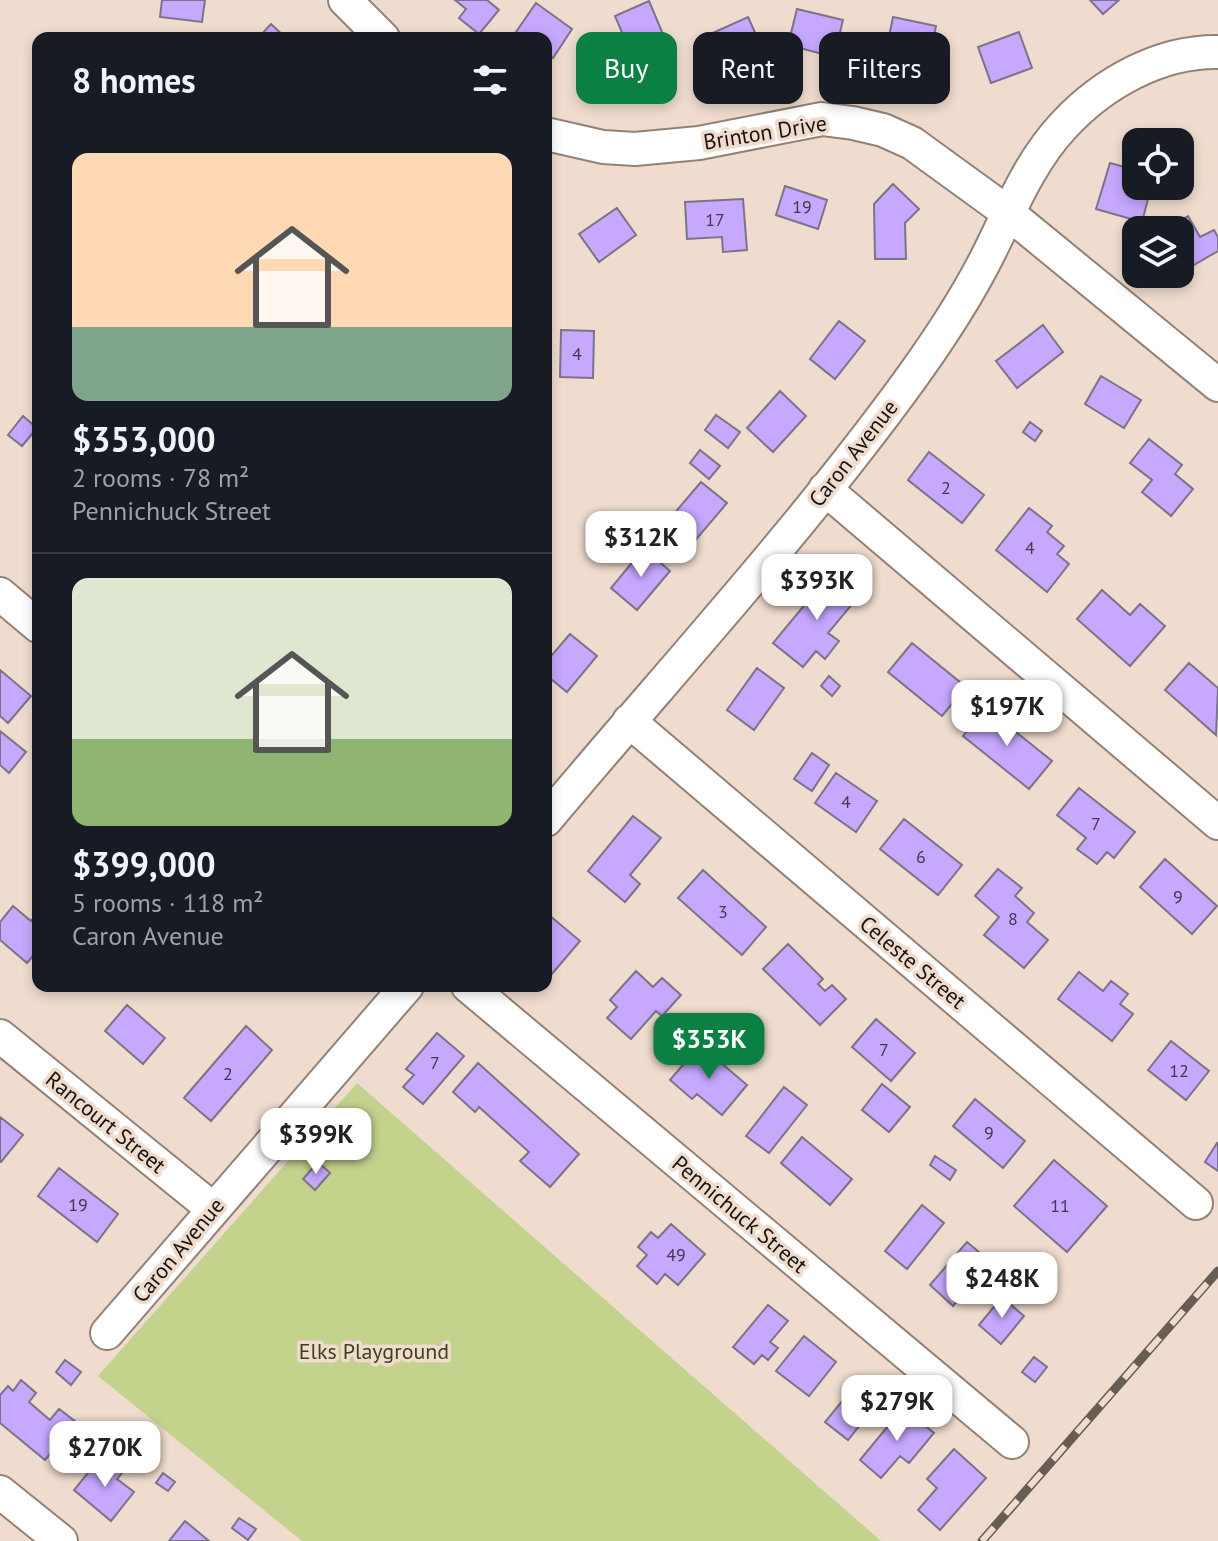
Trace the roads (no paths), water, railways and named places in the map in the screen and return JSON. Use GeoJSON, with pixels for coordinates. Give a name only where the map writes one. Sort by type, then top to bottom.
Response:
{"type":"FeatureCollection","features":[{"type":"Feature","properties":{"kind":"street"},"geometry":{"type":"LineString","coordinates":[[345,0],[377,32]]}},
{"type":"Feature","properties":{"kind":"street"},"geometry":{"type":"LineString","coordinates":[[1007,212],[1044,149],[1088,102],[1143,68],[1173,57],[1218,52]]}},
{"type":"Feature","properties":{"kind":"street","name":"Brinton Drive"},"geometry":{"type":"LineString","coordinates":[[552,135],[603,147],[635,149],[699,143],[822,119],[883,130],[912,143],[1007,212],[1218,385]]}},
{"type":"Feature","properties":{"kind":"street","name":"Caron Avenue"},"geometry":{"type":"LineString","coordinates":[[552,813],[825,489],[902,391],[989,252],[1007,212]]}},
{"type":"Feature","properties":{"kind":"street"},"geometry":{"type":"LineString","coordinates":[[825,489],[1218,823]]}},
{"type":"Feature","properties":{"kind":"street"},"geometry":{"type":"LineString","coordinates":[[0,594],[32,621]]}},
{"type":"Feature","properties":{"kind":"street","name":"Celeste Street"},"geometry":{"type":"LineString","coordinates":[[629,721],[1196,1203]]}},
{"type":"Feature","properties":{"kind":"street","name":"Caron Avenue"},"geometry":{"type":"LineString","coordinates":[[107,1333],[402,992]]}},
{"type":"Feature","properties":{"kind":"street","name":"Pennichuck Street"},"geometry":{"type":"LineString","coordinates":[[475,992],[1012,1442]]}},
{"type":"Feature","properties":{"kind":"street","name":"Rancourt Street"},"geometry":{"type":"LineString","coordinates":[[0,1036],[213,1209]]}},
{"type":"Feature","properties":{"kind":"street"},"geometry":{"type":"LineString","coordinates":[[0,1492],[61,1541]]}},
{"type":"Feature","properties":{"kind":"railway"},"geometry":{"type":"LineString","coordinates":[[982,1541],[1218,1271]]}},
{"type":"Feature","properties":{"kind":"park label","name":"Elks Playground"},"geometry":{"type":"Point","coordinates":[374,1351]}}]}
